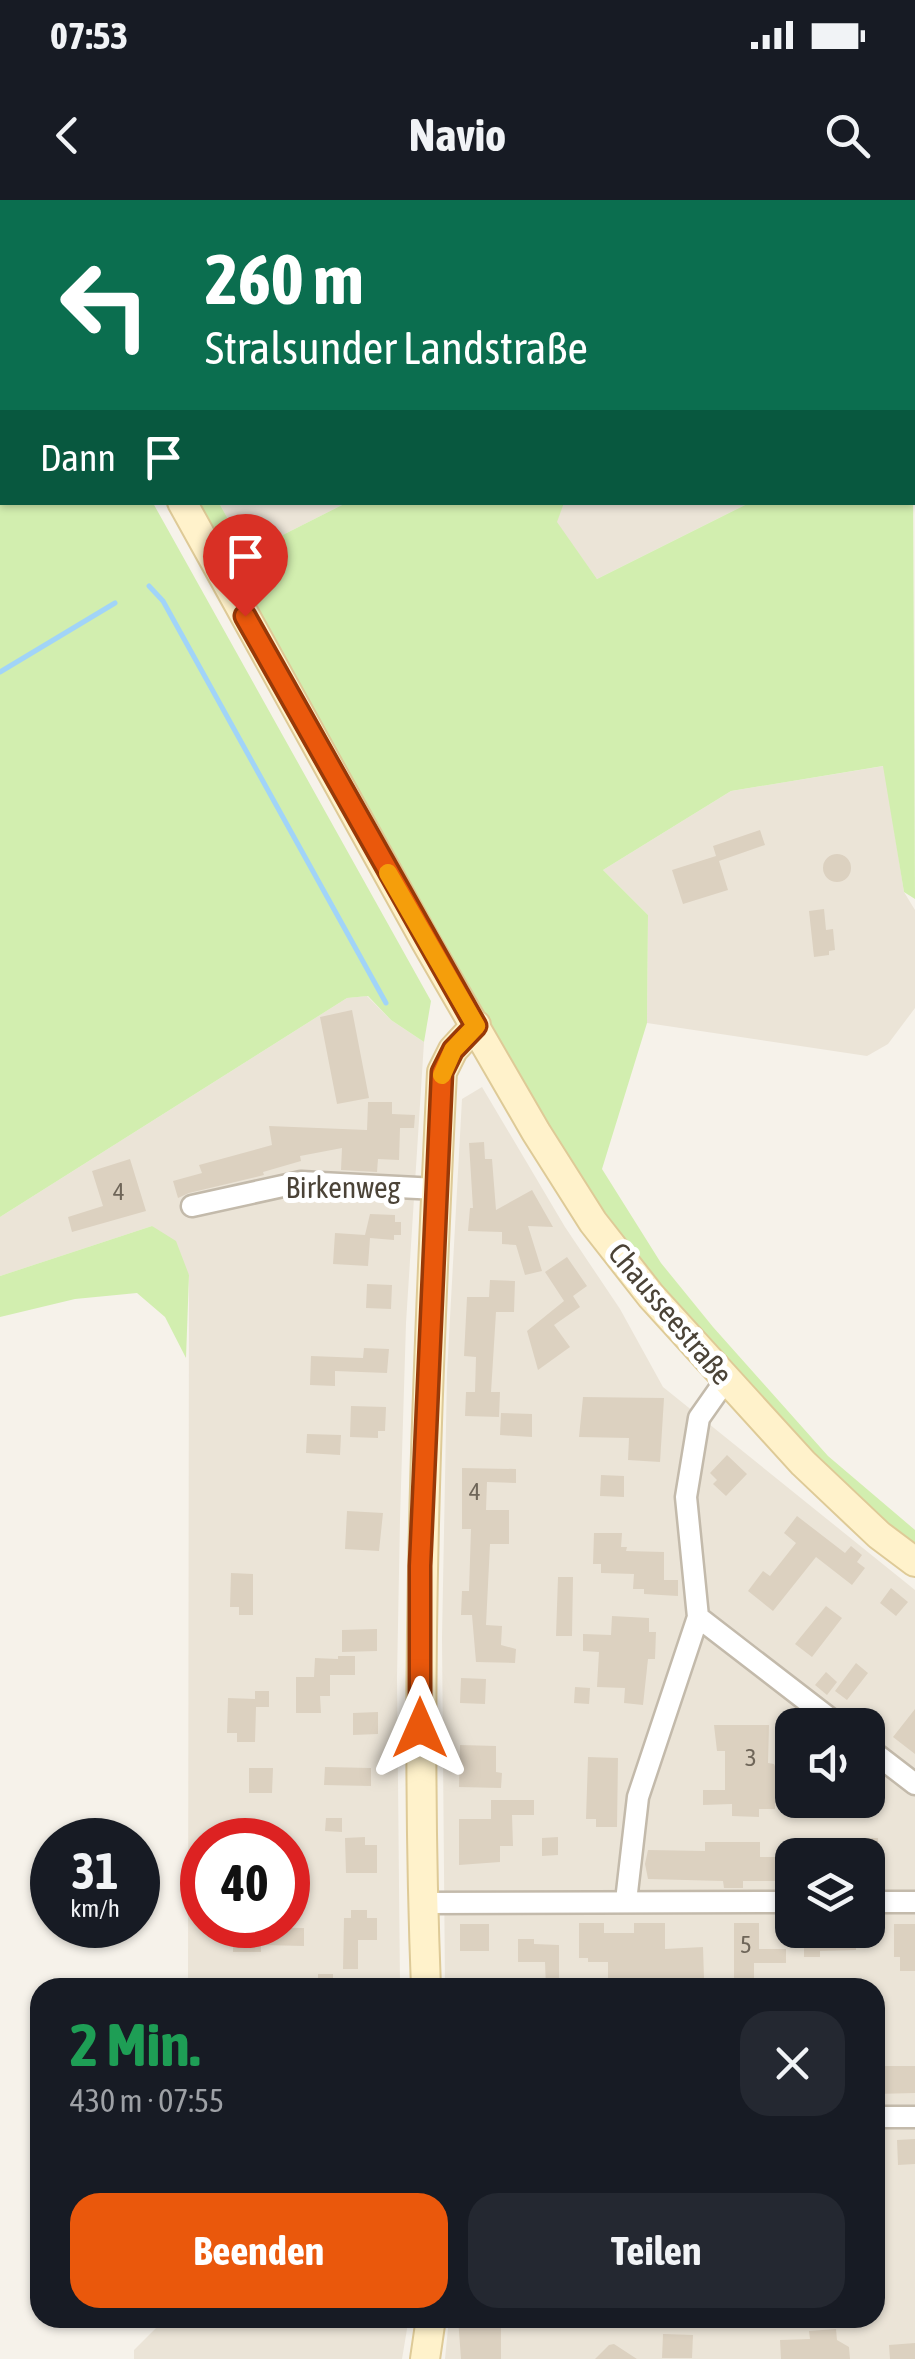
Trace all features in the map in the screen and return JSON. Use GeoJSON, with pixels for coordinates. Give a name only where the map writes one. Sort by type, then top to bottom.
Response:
{"type":"FeatureCollection","features":[{"type":"Feature","properties":{"kind":"main road","name":"Chausseestraße"},"geometry":{"type":"LineString","coordinates":[[184,505],[426,942],[593,1222],[651,1296],[802,1463],[915,1562]]}},
{"type":"Feature","properties":{"kind":"main road"},"geometry":{"type":"LineString","coordinates":[[426,1978],[420,1566],[442,1072],[453,1050],[476,1026]]}},
{"type":"Feature","properties":{"kind":"main road"},"geometry":{"type":"LineString","coordinates":[[425,2359],[429,2328]]}},
{"type":"Feature","properties":{"kind":"street","name":"Birkenweg"},"geometry":{"type":"LineString","coordinates":[[192,1206],[301,1182],[436,1189]]}},
{"type":"Feature","properties":{"kind":"street"},"geometry":{"type":"LineString","coordinates":[[626,1902],[638,1797],[698,1617],[686,1497],[698,1418],[726,1380]]}},
{"type":"Feature","properties":{"kind":"street"},"geometry":{"type":"LineString","coordinates":[[698,1617],[816,1708]]}},
{"type":"Feature","properties":{"kind":"street"},"geometry":{"type":"LineString","coordinates":[[885,1761],[915,1784]]}},
{"type":"Feature","properties":{"kind":"street"},"geometry":{"type":"LineString","coordinates":[[423,1904],[775,1902]]}},
{"type":"Feature","properties":{"kind":"street"},"geometry":{"type":"LineString","coordinates":[[885,1902],[915,1902]]}},
{"type":"Feature","properties":{"kind":"street"},"geometry":{"type":"LineString","coordinates":[[885,2118],[915,2117]]}},
{"type":"Feature","properties":{"kind":"shaded area"},"geometry":{"type":"Polygon","coordinates":[[[220,505],[342,505],[247,553],[220,505]]]}},
{"type":"Feature","properties":{"kind":"shaded area"},"geometry":{"type":"Polygon","coordinates":[[[563,505],[745,505],[597,579],[556,522],[563,505]]]}},
{"type":"Feature","properties":{"kind":"shaded area"},"geometry":{"type":"Polygon","coordinates":[[[884,766],[904,892],[915,910],[915,1008],[888,1044],[867,1056],[647,1023],[648,915],[603,870],[731,791],[884,766]]]}},
{"type":"Feature","properties":{"kind":"shaded area"},"geometry":{"type":"Polygon","coordinates":[[[367,996],[391,1020],[424,1042],[406,1323],[400,1519],[400,1978],[188,1978],[188,1948],[310,1948],[310,1818],[188,1818],[189,1275],[152,1226],[0,1276],[0,1217],[347,998],[367,996]]]}},
{"type":"Feature","properties":{"kind":"shaded area"},"geometry":{"type":"Polygon","coordinates":[[[482,1087],[565,1227],[620,1309],[663,1387],[915,1590],[915,2359],[445,2359],[448,2328],[885,2328],[885,1978],[445,1978],[442,1638],[447,1373],[462,1099],[482,1087]]]}},
{"type":"Feature","properties":{"kind":"shaded area"},"geometry":{"type":"Polygon","coordinates":[[[156,2328],[407,2328],[402,2359],[134,2359],[134,2350],[156,2328]]]}},
{"type":"Feature","properties":{"kind":"green space"},"geometry":{"type":"Polygon","coordinates":[[[0,505],[154,505],[431,1001],[424,1042],[391,1020],[368,996],[347,998],[0,1217],[0,505]]]}},
{"type":"Feature","properties":{"kind":"green space"},"geometry":{"type":"Polygon","coordinates":[[[193,505],[220,505],[247,553],[342,505],[563,505],[557,522],[597,579],[745,505],[913,505],[915,899],[904,892],[883,766],[731,791],[603,870],[648,915],[647,1023],[602,1169],[661,1263],[713,1327],[828,1456],[915,1530],[915,1547],[811,1454],[761,1403],[670,1297],[586,1185],[547,1127],[193,505]]]}},
{"type":"Feature","properties":{"kind":"green space"},"geometry":{"type":"Polygon","coordinates":[[[152,1226],[176,1241],[189,1275],[186,1358],[165,1317],[137,1293],[75,1299],[0,1317],[0,1276],[152,1226]]]}},
{"type":"Feature","properties":{"kind":"building"},"geometry":{"type":"Polygon","coordinates":[[[760,830],[765,845],[719,861],[728,890],[683,904],[672,870],[716,856],[713,846],[760,830]]]}},
{"type":"Feature","properties":{"kind":"building"},"geometry":{"type":"Polygon","coordinates":[[[837,854],[847,858],[851,868],[847,878],[837,882],[827,878],[823,868],[827,858],[837,854]]]}},
{"type":"Feature","properties":{"kind":"building"},"geometry":{"type":"Polygon","coordinates":[[[824,909],[826,930],[833,929],[835,950],[814,957],[809,911],[824,909]]]}},
{"type":"Feature","properties":{"kind":"building"},"geometry":{"type":"Polygon","coordinates":[[[352,1010],[369,1098],[337,1104],[320,1017],[352,1010]]]}},
{"type":"Feature","properties":{"kind":"building"},"geometry":{"type":"Polygon","coordinates":[[[368,1102],[392,1102],[392,1114],[415,1115],[414,1128],[400,1128],[399,1160],[378,1159],[377,1172],[341,1170],[342,1148],[300,1156],[301,1161],[263,1172],[264,1175],[178,1198],[173,1181],[202,1173],[199,1165],[272,1145],[269,1126],[367,1130],[368,1102]]]}},
{"type":"Feature","properties":{"kind":"building"},"geometry":{"type":"Polygon","coordinates":[[[484,1142],[485,1159],[492,1159],[496,1210],[532,1190],[553,1227],[528,1226],[542,1271],[525,1275],[516,1245],[502,1244],[502,1232],[468,1231],[473,1208],[469,1143],[484,1142]]]}},
{"type":"Feature","properties":{"kind":"building"},"geometry":{"type":"Polygon","coordinates":[[[130,1159],[146,1211],[72,1232],[68,1217],[103,1206],[92,1171],[130,1159]]]}},
{"type":"Feature","properties":{"kind":"building"},"geometry":{"type":"Polygon","coordinates":[[[370,1214],[395,1215],[395,1222],[401,1222],[401,1235],[394,1235],[394,1240],[370,1238],[368,1266],[333,1264],[335,1233],[365,1235],[370,1214]]]}},
{"type":"Feature","properties":{"kind":"building"},"geometry":{"type":"Polygon","coordinates":[[[567,1257],[587,1286],[573,1296],[580,1307],[554,1325],[570,1347],[538,1370],[527,1331],[564,1301],[545,1272],[567,1257]]]}},
{"type":"Feature","properties":{"kind":"building"},"geometry":{"type":"Polygon","coordinates":[[[490,1280],[515,1281],[514,1312],[496,1312],[491,1392],[500,1392],[499,1417],[465,1416],[466,1392],[475,1392],[476,1357],[464,1356],[467,1297],[489,1297],[490,1280]]]}},
{"type":"Feature","properties":{"kind":"building"},"geometry":{"type":"Polygon","coordinates":[[[367,1284],[392,1285],[391,1309],[366,1308],[367,1284]]]}},
{"type":"Feature","properties":{"kind":"building"},"geometry":{"type":"Polygon","coordinates":[[[364,1348],[389,1349],[387,1373],[335,1371],[335,1386],[310,1385],[311,1356],[363,1358],[364,1348]]]}},
{"type":"Feature","properties":{"kind":"building"},"geometry":{"type":"Polygon","coordinates":[[[583,1397],[664,1398],[660,1462],[628,1460],[629,1438],[579,1437],[583,1397]]]}},
{"type":"Feature","properties":{"kind":"building"},"geometry":{"type":"Polygon","coordinates":[[[351,1406],[386,1407],[385,1431],[378,1431],[378,1438],[350,1437],[351,1406]]]}},
{"type":"Feature","properties":{"kind":"building"},"geometry":{"type":"Polygon","coordinates":[[[501,1413],[532,1414],[532,1437],[500,1435],[501,1413]]]}},
{"type":"Feature","properties":{"kind":"building"},"geometry":{"type":"Polygon","coordinates":[[[307,1434],[341,1435],[340,1455],[306,1453],[307,1434]]]}},
{"type":"Feature","properties":{"kind":"building"},"geometry":{"type":"Polygon","coordinates":[[[727,1455],[747,1474],[726,1496],[713,1484],[717,1480],[710,1473],[727,1455]]]}},
{"type":"Feature","properties":{"kind":"building"},"geometry":{"type":"Polygon","coordinates":[[[462,1468],[516,1469],[516,1483],[487,1482],[486,1510],[509,1510],[509,1544],[490,1544],[486,1625],[502,1626],[501,1645],[516,1649],[515,1663],[476,1662],[472,1615],[461,1615],[462,1591],[469,1591],[471,1529],[462,1529],[462,1468]]]}},
{"type":"Feature","properties":{"kind":"building"},"geometry":{"type":"Polygon","coordinates":[[[601,1475],[624,1476],[624,1497],[600,1496],[601,1475]]]}},
{"type":"Feature","properties":{"kind":"building"},"geometry":{"type":"Polygon","coordinates":[[[347,1511],[383,1513],[379,1551],[345,1549],[347,1511]]]}},
{"type":"Feature","properties":{"kind":"building"},"geometry":{"type":"Polygon","coordinates":[[[797,1516],[845,1553],[851,1546],[862,1555],[857,1562],[865,1568],[852,1585],[816,1557],[773,1611],[748,1591],[763,1571],[770,1576],[796,1543],[784,1533],[797,1516]]]}},
{"type":"Feature","properties":{"kind":"building"},"geometry":{"type":"Polygon","coordinates":[[[594,1533],[622,1533],[621,1547],[627,1547],[626,1551],[664,1552],[664,1580],[678,1580],[678,1596],[644,1594],[644,1589],[633,1589],[634,1574],[601,1573],[601,1564],[593,1564],[594,1533]]]}},
{"type":"Feature","properties":{"kind":"building"},"geometry":{"type":"Polygon","coordinates":[[[231,1573],[253,1574],[253,1615],[239,1615],[239,1607],[230,1607],[231,1573]]]}},
{"type":"Feature","properties":{"kind":"building"},"geometry":{"type":"Polygon","coordinates":[[[558,1577],[573,1577],[572,1636],[556,1636],[558,1577]]]}},
{"type":"Feature","properties":{"kind":"building"},"geometry":{"type":"Polygon","coordinates":[[[891,1588],[908,1602],[896,1616],[880,1603],[891,1588]]]}},
{"type":"Feature","properties":{"kind":"building"},"geometry":{"type":"Polygon","coordinates":[[[826,1606],[842,1618],[812,1657],[795,1644],[826,1606]]]}},
{"type":"Feature","properties":{"kind":"building"},"geometry":{"type":"Polygon","coordinates":[[[612,1616],[649,1618],[649,1632],[656,1632],[655,1659],[648,1659],[643,1705],[624,1703],[625,1688],[597,1687],[599,1652],[583,1651],[583,1634],[611,1635],[612,1616]]]}},
{"type":"Feature","properties":{"kind":"building"},"geometry":{"type":"Polygon","coordinates":[[[377,1629],[377,1651],[342,1652],[342,1630],[377,1629]]]}},
{"type":"Feature","properties":{"kind":"building"},"geometry":{"type":"Polygon","coordinates":[[[355,1656],[355,1675],[330,1675],[330,1696],[320,1696],[321,1713],[296,1713],[296,1677],[314,1677],[315,1658],[355,1656]]]}},
{"type":"Feature","properties":{"kind":"building"},"geometry":{"type":"Polygon","coordinates":[[[856,1663],[868,1673],[847,1700],[835,1691],[856,1663]]]}},
{"type":"Feature","properties":{"kind":"building"},"geometry":{"type":"Polygon","coordinates":[[[826,1672],[837,1682],[827,1695],[815,1685],[826,1672]]]}},
{"type":"Feature","properties":{"kind":"building"},"geometry":{"type":"Polygon","coordinates":[[[461,1678],[486,1679],[485,1704],[460,1703],[461,1678]]]}},
{"type":"Feature","properties":{"kind":"building"},"geometry":{"type":"Polygon","coordinates":[[[575,1687],[590,1688],[589,1704],[574,1703],[575,1687]]]}},
{"type":"Feature","properties":{"kind":"building"},"geometry":{"type":"Polygon","coordinates":[[[255,1691],[269,1691],[269,1707],[256,1707],[255,1742],[237,1742],[237,1733],[227,1733],[228,1698],[255,1699],[255,1691]]]}},
{"type":"Feature","properties":{"kind":"building"},"geometry":{"type":"Polygon","coordinates":[[[915,1709],[915,1754],[893,1737],[915,1709]]]}},
{"type":"Feature","properties":{"kind":"building"},"geometry":{"type":"Polygon","coordinates":[[[378,1712],[378,1734],[353,1735],[353,1713],[378,1712]]]}},
{"type":"Feature","properties":{"kind":"building"},"geometry":{"type":"Polygon","coordinates":[[[714,1725],[769,1725],[768,1763],[775,1766],[775,1809],[759,1809],[759,1817],[732,1816],[732,1804],[703,1805],[703,1790],[725,1790],[725,1751],[717,1751],[714,1725]]]}},
{"type":"Feature","properties":{"kind":"building"},"geometry":{"type":"Polygon","coordinates":[[[460,1745],[496,1746],[496,1772],[502,1773],[501,1788],[459,1787],[460,1745]]]}},
{"type":"Feature","properties":{"kind":"building"},"geometry":{"type":"Polygon","coordinates":[[[588,1757],[618,1758],[617,1827],[596,1827],[596,1819],[586,1819],[588,1757]]]}},
{"type":"Feature","properties":{"kind":"building"},"geometry":{"type":"Polygon","coordinates":[[[325,1767],[371,1768],[371,1786],[324,1785],[325,1767]]]}},
{"type":"Feature","properties":{"kind":"building"},"geometry":{"type":"Polygon","coordinates":[[[249,1768],[273,1768],[272,1793],[249,1793],[249,1768]]]}},
{"type":"Feature","properties":{"kind":"building"},"geometry":{"type":"Polygon","coordinates":[[[491,1800],[534,1800],[534,1815],[512,1815],[513,1846],[500,1846],[500,1862],[459,1865],[459,1819],[491,1819],[491,1800]]]}},
{"type":"Feature","properties":{"kind":"building"},"geometry":{"type":"Polygon","coordinates":[[[326,1818],[342,1818],[342,1832],[325,1831],[326,1818]]]}},
{"type":"Feature","properties":{"kind":"building"},"geometry":{"type":"Polygon","coordinates":[[[365,1837],[365,1845],[377,1845],[377,1873],[346,1873],[345,1838],[365,1837]]]}},
{"type":"Feature","properties":{"kind":"building"},"geometry":{"type":"Polygon","coordinates":[[[558,1837],[558,1855],[542,1856],[542,1838],[558,1837]]]}},
{"type":"Feature","properties":{"kind":"building"},"geometry":{"type":"Polygon","coordinates":[[[705,1842],[760,1842],[760,1857],[775,1857],[775,1881],[743,1881],[743,1888],[724,1888],[723,1881],[648,1879],[648,1850],[705,1851],[705,1842]]]}},
{"type":"Feature","properties":{"kind":"building"},"geometry":{"type":"Polygon","coordinates":[[[351,1910],[367,1910],[367,1918],[377,1918],[377,1940],[358,1940],[358,1969],[343,1969],[344,1918],[351,1918],[351,1910]]]}},
{"type":"Feature","properties":{"kind":"building"},"geometry":{"type":"Polygon","coordinates":[[[579,1923],[604,1923],[604,1933],[634,1933],[634,1923],[665,1923],[665,1949],[703,1947],[704,1978],[608,1978],[608,1962],[579,1958],[579,1923]]]}},
{"type":"Feature","properties":{"kind":"building"},"geometry":{"type":"Polygon","coordinates":[[[734,1923],[759,1923],[759,1949],[786,1949],[786,1963],[754,1963],[754,1978],[734,1978],[734,1923]]]}},
{"type":"Feature","properties":{"kind":"building"},"geometry":{"type":"Polygon","coordinates":[[[460,1924],[489,1924],[489,1951],[460,1951],[460,1924]]]}},
{"type":"Feature","properties":{"kind":"building"},"geometry":{"type":"Polygon","coordinates":[[[894,1924],[915,1924],[915,1971],[900,1971],[900,1957],[894,1957],[894,1924]]]}},
{"type":"Feature","properties":{"kind":"building"},"geometry":{"type":"Polygon","coordinates":[[[518,1939],[559,1945],[559,1978],[546,1978],[545,1962],[518,1962],[518,1939]]]}},
{"type":"Feature","properties":{"kind":"building"},"geometry":{"type":"Polygon","coordinates":[[[233,1948],[261,1948],[261,1952],[233,1952],[233,1948]]]}},
{"type":"Feature","properties":{"kind":"building"},"geometry":{"type":"Polygon","coordinates":[[[804,1948],[856,1948],[820,1951],[820,1957],[804,1957],[804,1948]]]}},
{"type":"Feature","properties":{"kind":"building"},"geometry":{"type":"Polygon","coordinates":[[[885,2066],[915,2066],[915,2093],[885,2094],[885,2066]]]}},
{"type":"Feature","properties":{"kind":"building"},"geometry":{"type":"Polygon","coordinates":[[[915,2139],[915,2164],[898,2165],[897,2140],[915,2139]]]}},
{"type":"Feature","properties":{"kind":"building"},"geometry":{"type":"Polygon","coordinates":[[[459,2328],[501,2328],[501,2359],[461,2359],[459,2328]]]}},
{"type":"Feature","properties":{"kind":"building"},"geometry":{"type":"Polygon","coordinates":[[[836,2329],[837,2340],[849,2347],[850,2359],[781,2359],[780,2340],[810,2339],[809,2331],[836,2329]]]}},
{"type":"Feature","properties":{"kind":"building"},"geometry":{"type":"Polygon","coordinates":[[[663,2334],[693,2335],[692,2358],[662,2358],[663,2334]]]}},
{"type":"Feature","properties":{"kind":"building"},"geometry":{"type":"Polygon","coordinates":[[[915,2343],[915,2359],[890,2359],[889,2345],[915,2343]]]}},
{"type":"Feature","properties":{"kind":"building"},"geometry":{"type":"Polygon","coordinates":[[[614,2344],[637,2359],[595,2359],[614,2344]]]}},
{"type":"Feature","properties":{"kind":"waterway"},"geometry":{"type":"LineString","coordinates":[[149,586],[163,601],[386,1003]]}},
{"type":"Feature","properties":{"kind":"waterway"},"geometry":{"type":"LineString","coordinates":[[0,672],[115,603]]}},
{"type":"Feature","properties":{"kind":"slow traffic"},"geometry":{"type":"LineString","coordinates":[[388,873],[476,1026],[453,1050],[442,1075]]}},
{"type":"Feature","properties":{"kind":"route"},"geometry":{"type":"LineString","coordinates":[[245,616],[476,1026],[453,1050],[442,1072],[420,1566],[420,1728]]}}]}
